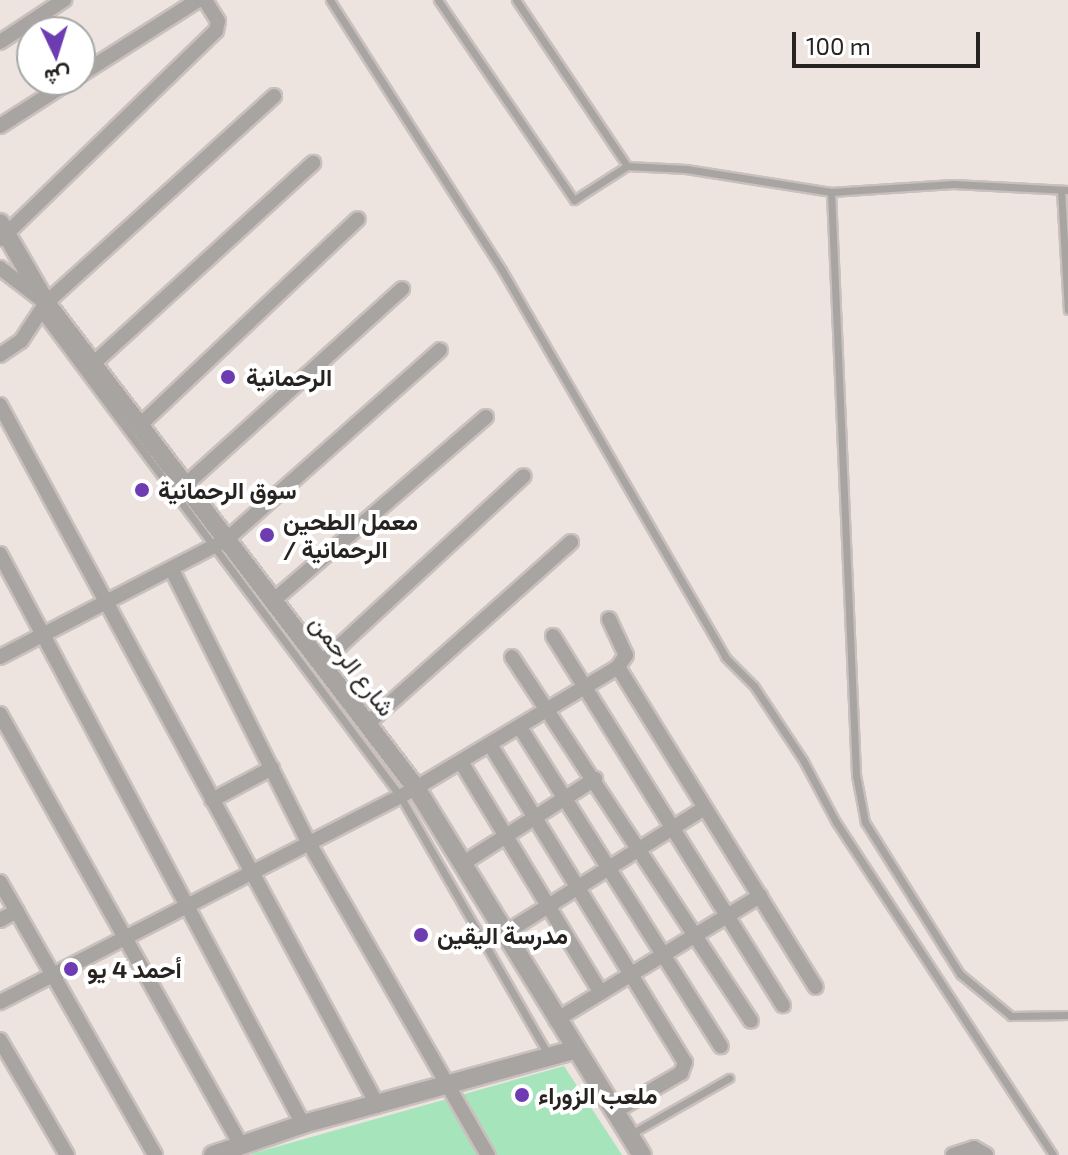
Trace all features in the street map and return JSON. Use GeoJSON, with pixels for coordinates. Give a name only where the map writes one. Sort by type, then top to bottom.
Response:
{"type":"FeatureCollection","features":[{"type":"Feature","properties":{"kind":"street"},"geometry":{"type":"LineString","coordinates":[[0,42],[64,0]]}},
{"type":"Feature","properties":{"kind":"street"},"geometry":{"type":"LineString","coordinates":[[96,65],[198,0]]}},
{"type":"Feature","properties":{"kind":"street"},"geometry":{"type":"LineString","coordinates":[[3,233],[216,31],[218,21],[205,0]]}},
{"type":"Feature","properties":{"kind":"street"},"geometry":{"type":"LineString","coordinates":[[0,126],[47,96]]}},
{"type":"Feature","properties":{"kind":"street"},"geometry":{"type":"LineString","coordinates":[[0,355],[21,341],[43,308],[274,96]]}},
{"type":"Feature","properties":{"kind":"street"},"geometry":{"type":"LineString","coordinates":[[94,363],[313,163]]}},
{"type":"Feature","properties":{"kind":"street"},"geometry":{"type":"LineString","coordinates":[[139,426],[358,219]]}},
{"type":"Feature","properties":{"kind":"street","name":"شارع الرحمن"},"geometry":{"type":"LineString","coordinates":[[3,233],[43,308],[94,363],[184,486],[220,544],[274,600],[368,723],[408,792],[462,864],[502,935],[642,1155]]}},
{"type":"Feature","properties":{"kind":"street"},"geometry":{"type":"LineString","coordinates":[[0,268],[43,308]]}},
{"type":"Feature","properties":{"kind":"street"},"geometry":{"type":"LineString","coordinates":[[184,486],[402,289]]}},
{"type":"Feature","properties":{"kind":"street"},"geometry":{"type":"LineString","coordinates":[[0,657],[220,544],[440,350]]}},
{"type":"Feature","properties":{"kind":"street"},"geometry":{"type":"LineString","coordinates":[[0,405],[378,1106]]}},
{"type":"Feature","properties":{"kind":"street"},"geometry":{"type":"LineString","coordinates":[[274,600],[486,417]]}},
{"type":"Feature","properties":{"kind":"street"},"geometry":{"type":"LineString","coordinates":[[320,664],[524,476]]}},
{"type":"Feature","properties":{"kind":"street"},"geometry":{"type":"LineString","coordinates":[[368,723],[571,542]]}},
{"type":"Feature","properties":{"kind":"street"},"geometry":{"type":"LineString","coordinates":[[0,554],[303,1124]]}},
{"type":"Feature","properties":{"kind":"street"},"geometry":{"type":"LineString","coordinates":[[172,570],[309,843],[488,1155]]}},
{"type":"Feature","properties":{"kind":"street"},"geometry":{"type":"LineString","coordinates":[[0,1002],[408,792],[550,711],[618,667],[626,655],[609,619]]}},
{"type":"Feature","properties":{"kind":"street"},"geometry":{"type":"LineString","coordinates":[[553,636],[783,1005]]}},
{"type":"Feature","properties":{"kind":"street"},"geometry":{"type":"LineString","coordinates":[[512,657],[641,848],[751,1021]]}},
{"type":"Feature","properties":{"kind":"street"},"geometry":{"type":"LineString","coordinates":[[618,667],[703,809],[816,987]]}},
{"type":"Feature","properties":{"kind":"street"},"geometry":{"type":"LineString","coordinates":[[0,714],[240,1143]]}},
{"type":"Feature","properties":{"kind":"street"},"geometry":{"type":"LineString","coordinates":[[521,729],[721,1046]]}},
{"type":"Feature","properties":{"kind":"street"},"geometry":{"type":"LineString","coordinates":[[491,746],[632,974],[685,1068],[614,1112]]}},
{"type":"Feature","properties":{"kind":"street"},"geometry":{"type":"LineString","coordinates":[[461,762],[601,993]]}},
{"type":"Feature","properties":{"kind":"street"},"geometry":{"type":"LineString","coordinates":[[212,800],[272,768]]}},
{"type":"Feature","properties":{"kind":"street"},"geometry":{"type":"LineString","coordinates":[[462,864],[595,779]]}},
{"type":"Feature","properties":{"kind":"street"},"geometry":{"type":"LineString","coordinates":[[502,935],[703,809]]}},
{"type":"Feature","properties":{"kind":"street"},"geometry":{"type":"LineString","coordinates":[[0,882],[155,1155]]}},
{"type":"Feature","properties":{"kind":"street"},"geometry":{"type":"LineString","coordinates":[[556,1020],[760,896]]}},
{"type":"Feature","properties":{"kind":"street"},"geometry":{"type":"LineString","coordinates":[[0,920],[17,911]]}},
{"type":"Feature","properties":{"kind":"street"},"geometry":{"type":"LineString","coordinates":[[0,1040],[67,1155]]}},
{"type":"Feature","properties":{"kind":"street"},"geometry":{"type":"LineString","coordinates":[[213,1155],[240,1143],[303,1124],[574,1050]]}},
{"type":"Feature","properties":{"kind":"street"},"geometry":{"type":"LineString","coordinates":[[953,1155],[974,1148],[986,1155]]}},
{"type":"Feature","properties":{"kind":"lane"},"geometry":{"type":"LineString","coordinates":[[330,0],[502,270],[710,632],[754,686],[803,760],[836,822],[1053,1155]]}},
{"type":"Feature","properties":{"kind":"lane"},"geometry":{"type":"LineString","coordinates":[[438,0],[574,200],[627,166],[686,169],[831,192],[953,184],[1065,190],[1068,310]]}},
{"type":"Feature","properties":{"kind":"lane"},"geometry":{"type":"LineString","coordinates":[[516,0],[627,166]]}},
{"type":"Feature","properties":{"kind":"lane"},"geometry":{"type":"LineString","coordinates":[[831,192],[856,775],[865,822],[960,974],[1011,1016],[1068,1015]]}},
{"type":"Feature","properties":{"kind":"lane"},"geometry":{"type":"LineString","coordinates":[[43,308],[408,792],[550,1058]]}},
{"type":"Feature","properties":{"kind":"lane"},"geometry":{"type":"LineString","coordinates":[[629,1135],[729,1078]]}},
{"type":"Feature","properties":{"kind":"green space","name":"ملعب الزوراء"},"geometry":{"type":"Polygon","coordinates":[[[564,1066],[622,1155],[250,1155],[258,1152],[564,1066]]]}},
{"type":"Feature","properties":{"kind":"place","name":"الرحمانية"},"geometry":{"type":"Point","coordinates":[228,377]}},
{"type":"Feature","properties":{"kind":"place","name":"سوق الرحمانية"},"geometry":{"type":"Point","coordinates":[142,490]}},
{"type":"Feature","properties":{"kind":"place","name":"معمل الطحين / الرحمانية"},"geometry":{"type":"Point","coordinates":[267,535]}},
{"type":"Feature","properties":{"kind":"place","name":"مدرسة اليقين"},"geometry":{"type":"Point","coordinates":[421,935]}},
{"type":"Feature","properties":{"kind":"place","name":"أحمد 4 يو"},"geometry":{"type":"Point","coordinates":[71,969]}},
{"type":"Feature","properties":{"kind":"place","name":"ملعب الزوراء"},"geometry":{"type":"Point","coordinates":[522,1095]}}]}
